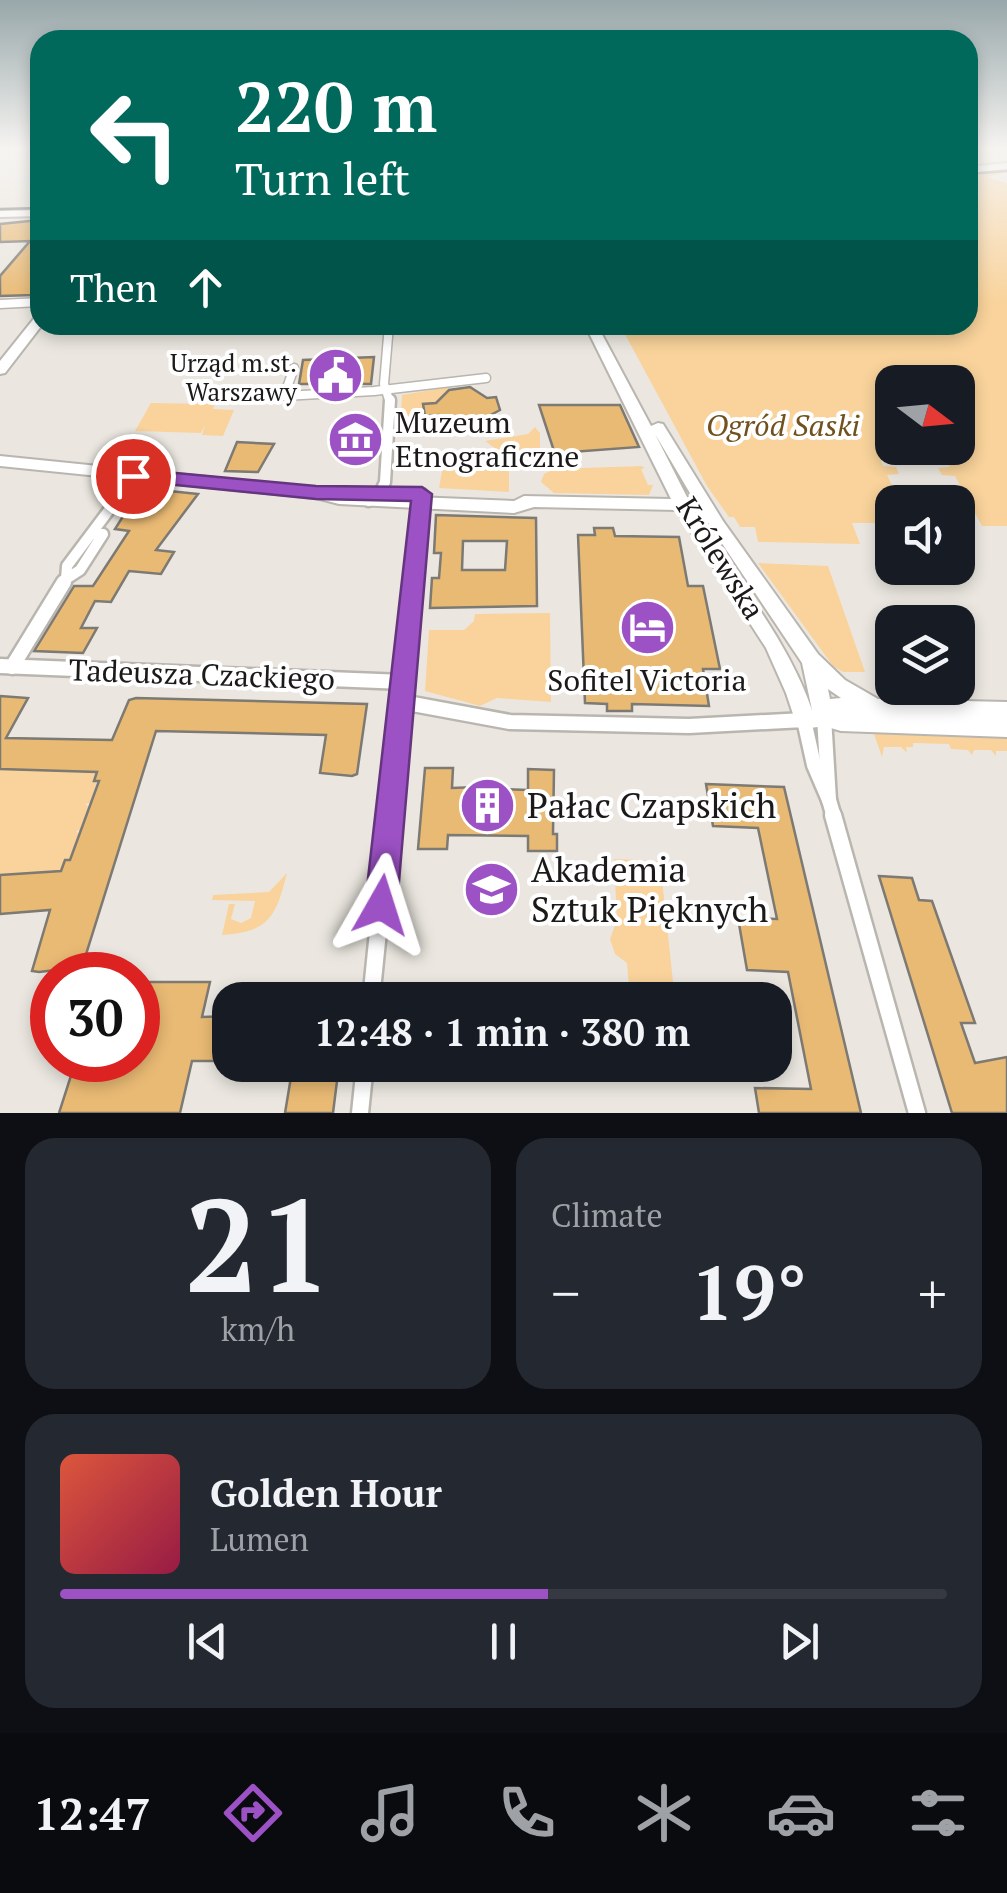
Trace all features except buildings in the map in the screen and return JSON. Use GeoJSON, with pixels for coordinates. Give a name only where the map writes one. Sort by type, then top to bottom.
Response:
{"type":"FeatureCollection","features":[{"type":"Feature","properties":{"kind":"street"},"geometry":{"type":"LineString","coordinates":[[0,206],[30,205]]}},
{"type":"Feature","properties":{"kind":"street"},"geometry":{"type":"LineString","coordinates":[[0,214],[30,213]]}},
{"type":"Feature","properties":{"kind":"street"},"geometry":{"type":"LineString","coordinates":[[0,304],[30,302]]}},
{"type":"Feature","properties":{"kind":"street"},"geometry":{"type":"LineString","coordinates":[[0,370],[30,332]]}},
{"type":"Feature","properties":{"kind":"street"},"geometry":{"type":"LineString","coordinates":[[374,497],[385,482],[390,401],[386,390],[389,335]]}},
{"type":"Feature","properties":{"kind":"street","name":"Królewska"},"geometry":{"type":"LineString","coordinates":[[597,335],[694,505],[811,660]]}},
{"type":"Feature","properties":{"kind":"street","name":"Królewska"},"geometry":{"type":"LineString","coordinates":[[608,335],[694,505],[694,526],[778,649],[796,691],[814,718],[814,765],[830,800],[917,1113]]}},
{"type":"Feature","properties":{"kind":"street"},"geometry":{"type":"LineString","coordinates":[[294,368],[284,396],[386,390],[486,378]]}},
{"type":"Feature","properties":{"kind":"street"},"geometry":{"type":"LineString","coordinates":[[0,461],[514,507],[531,502],[694,505]]}},
{"type":"Feature","properties":{"kind":"street"},"geometry":{"type":"LineString","coordinates":[[373,982],[422,499]]}},
{"type":"Feature","properties":{"kind":"street"},"geometry":{"type":"LineString","coordinates":[[6,666],[66,579],[67,566],[109,510]]}},
{"type":"Feature","properties":{"kind":"street"},"geometry":{"type":"LineString","coordinates":[[811,660],[838,686],[875,708]]}},
{"type":"Feature","properties":{"kind":"street"},"geometry":{"type":"LineString","coordinates":[[811,660],[814,718]]}},
{"type":"Feature","properties":{"kind":"street","name":"Tadeusza Czackiego"},"geometry":{"type":"LineString","coordinates":[[6,666],[404,682]]}},
{"type":"Feature","properties":{"kind":"street"},"geometry":{"type":"LineString","coordinates":[[402,702],[510,722],[689,726],[814,718],[1007,728]]}},
{"type":"Feature","properties":{"kind":"street"},"geometry":{"type":"LineString","coordinates":[[814,718],[832,707],[1007,711]]}},
{"type":"Feature","properties":{"kind":"street"},"geometry":{"type":"LineString","coordinates":[[360,1113],[363,1082]]}},
{"type":"Feature","properties":{"kind":"green space","name":"Ogród Saski"},"geometry":{"type":"Polygon","coordinates":[[[978,199],[1007,199],[1007,526],[982,526],[975,513],[975,485],[960,485],[955,476],[942,475],[938,468],[975,465],[975,365],[875,365],[875,465],[896,467],[899,474],[887,475],[892,485],[875,485],[875,523],[852,523],[860,544],[758,542],[755,527],[740,527],[734,517],[729,517],[707,486],[625,335],[978,335],[978,199]]]}},
{"type":"Feature","properties":{"kind":"green space"},"geometry":{"type":"Polygon","coordinates":[[[449,387],[450,393],[437,403],[423,404],[425,416],[439,415],[455,422],[456,429],[400,430],[402,395],[449,387]]]}},
{"type":"Feature","properties":{"kind":"green space"},"geometry":{"type":"Polygon","coordinates":[[[151,403],[215,404],[213,409],[234,410],[223,436],[202,435],[205,425],[201,433],[135,431],[151,403]]]}},
{"type":"Feature","properties":{"kind":"green space"},"geometry":{"type":"Polygon","coordinates":[[[535,427],[540,433],[540,454],[506,456],[485,441],[528,434],[535,427]]]}},
{"type":"Feature","properties":{"kind":"green space"},"geometry":{"type":"Polygon","coordinates":[[[509,461],[509,492],[439,488],[443,466],[509,461]]]}},
{"type":"Feature","properties":{"kind":"green space"},"geometry":{"type":"Polygon","coordinates":[[[645,468],[641,469],[648,485],[653,485],[649,495],[554,493],[541,482],[544,474],[554,469],[645,468]]]}},
{"type":"Feature","properties":{"kind":"green space"},"geometry":{"type":"Polygon","coordinates":[[[758,563],[828,566],[865,672],[843,672],[833,666],[758,563]]]}},
{"type":"Feature","properties":{"kind":"green space"},"geometry":{"type":"Polygon","coordinates":[[[550,613],[551,702],[497,698],[480,706],[425,691],[429,630],[464,630],[474,621],[475,614],[550,613]]]}},
{"type":"Feature","properties":{"kind":"green space"},"geometry":{"type":"Polygon","coordinates":[[[873,731],[1007,735],[1007,751],[996,751],[996,756],[991,750],[974,750],[972,755],[968,750],[951,749],[949,744],[913,743],[913,747],[906,747],[907,753],[901,747],[884,747],[882,757],[873,731]]]}},
{"type":"Feature","properties":{"kind":"green space"},"geometry":{"type":"Polygon","coordinates":[[[0,769],[100,772],[90,803],[85,804],[89,807],[80,830],[76,831],[79,834],[70,860],[65,860],[64,871],[0,875],[0,769]]]}},
{"type":"Feature","properties":{"kind":"green space"},"geometry":{"type":"Polygon","coordinates":[[[614,859],[660,861],[673,982],[629,982],[627,963],[615,954],[610,939],[617,920],[614,859]]]}},
{"type":"Feature","properties":{"kind":"green space"},"geometry":{"type":"Polygon","coordinates":[[[287,873],[279,901],[268,919],[250,930],[222,935],[229,904],[235,904],[231,919],[241,923],[251,918],[255,901],[212,900],[213,895],[269,892],[287,873]]]}},
{"type":"Feature","properties":{"kind":"tram line"},"geometry":{"type":"LineString","coordinates":[[0,209],[30,208]]}},
{"type":"Feature","properties":{"kind":"place","name":"Urząd m.st. Warszawy"},"geometry":{"type":"Point","coordinates":[336,376]}},
{"type":"Feature","properties":{"kind":"place","name":"Muzeum Etnograficzne"},"geometry":{"type":"Point","coordinates":[356,439]}},
{"type":"Feature","properties":{"kind":"place","name":"Sofitel Victoria"},"geometry":{"type":"Point","coordinates":[647,627]}},
{"type":"Feature","properties":{"kind":"place","name":"Pałac Czapskich"},"geometry":{"type":"Point","coordinates":[488,805]}},
{"type":"Feature","properties":{"kind":"place","name":"Akademia Sztuk Pięknych"},"geometry":{"type":"Point","coordinates":[492,889]}},
{"type":"Feature","properties":{"kind":"route"},"geometry":{"type":"LineString","coordinates":[[133,476],[316,492],[422,494],[381,905]]}}]}
